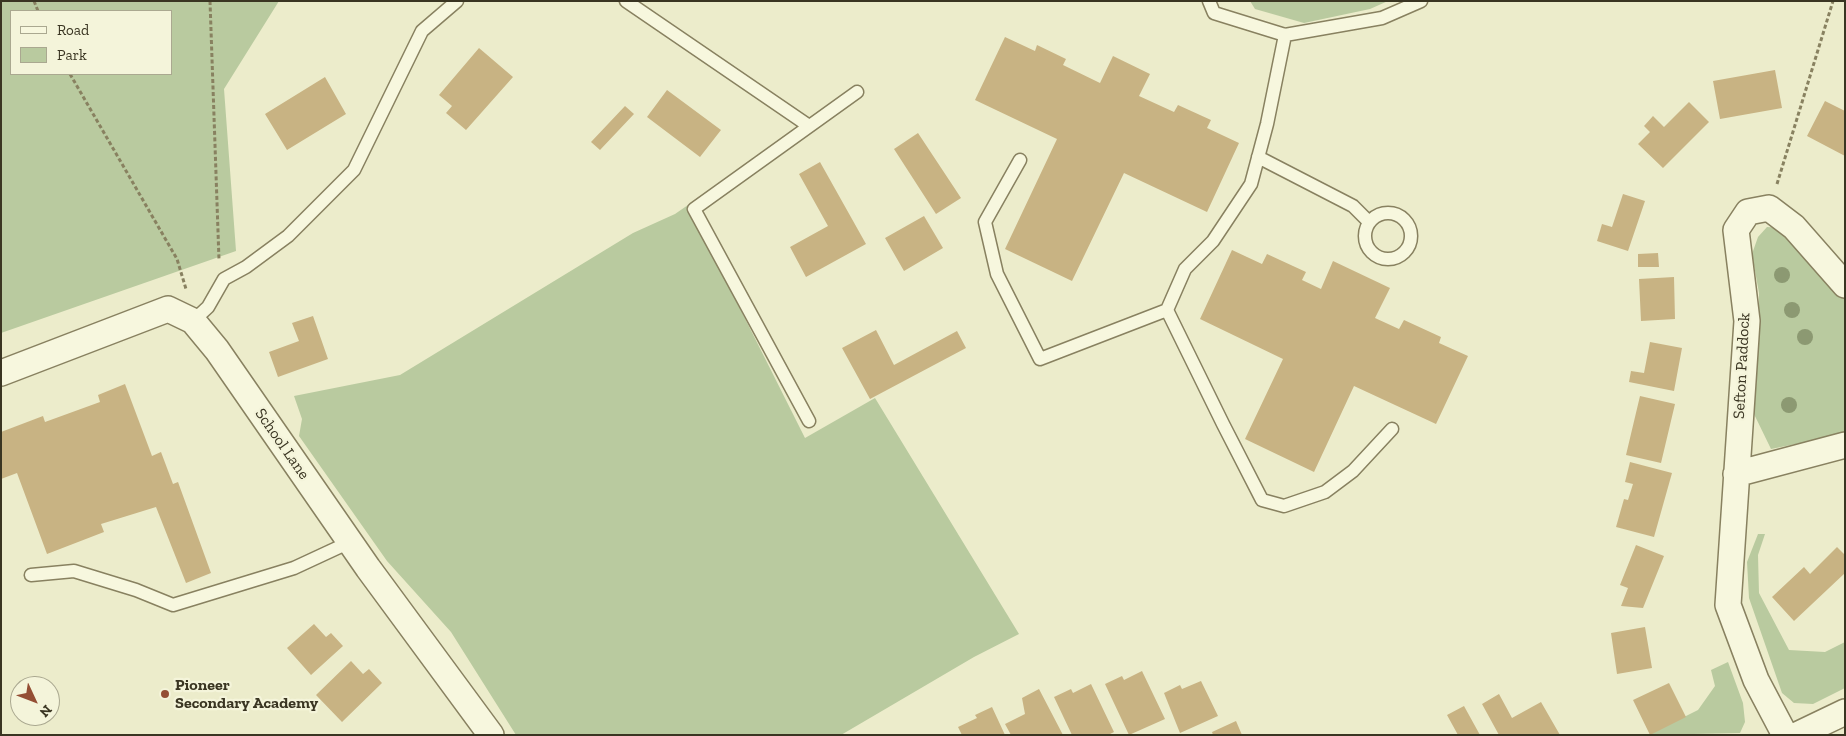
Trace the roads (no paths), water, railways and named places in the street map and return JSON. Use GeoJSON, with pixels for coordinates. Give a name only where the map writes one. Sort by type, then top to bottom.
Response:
{"type":"FeatureCollection","features":[{"type":"Feature","properties":{"kind":"street","name":"Sefton Paddock"},"geometry":{"type":"LineString","coordinates":[[1785,735],[1756,680],[1728,605],[1747,321],[1736,230],[1748,212],[1769,208],[1794,227],[1845,285]]}},
{"type":"Feature","properties":{"kind":"street","name":"School Lane"},"geometry":{"type":"LineString","coordinates":[[1,373],[168,309],[193,321],[217,350],[350,542],[491,735]]}},
{"type":"Feature","properties":{"kind":"street"},"geometry":{"type":"LineString","coordinates":[[1736,474],[1845,445]]}},
{"type":"Feature","properties":{"kind":"street"},"geometry":{"type":"LineString","coordinates":[[1797,735],[1845,712]]}},
{"type":"Feature","properties":{"kind":"lane"},"geometry":{"type":"LineString","coordinates":[[193,321],[208,307],[224,279],[246,267],[288,236],[354,170],[422,30],[457,1]]}},
{"type":"Feature","properties":{"kind":"lane"},"geometry":{"type":"LineString","coordinates":[[626,1],[809,126]]}},
{"type":"Feature","properties":{"kind":"lane"},"geometry":{"type":"LineString","coordinates":[[1209,1],[1214,13],[1286,35],[1382,18],[1421,1]]}},
{"type":"Feature","properties":{"kind":"lane"},"geometry":{"type":"LineString","coordinates":[[1020,160],[985,222],[997,274],[1040,359],[1167,310],[1185,269],[1213,241],[1251,184],[1286,35]]}},
{"type":"Feature","properties":{"kind":"lane"},"geometry":{"type":"LineString","coordinates":[[809,421],[694,209],[857,92]]}},
{"type":"Feature","properties":{"kind":"lane"},"geometry":{"type":"LineString","coordinates":[[1258,157],[1353,206],[1369,222]]}},
{"type":"Feature","properties":{"kind":"lane"},"geometry":{"type":"LineString","coordinates":[[1167,310],[1262,500],[1284,506],[1325,492],[1353,472],[1392,429]]}},
{"type":"Feature","properties":{"kind":"lane"},"geometry":{"type":"LineString","coordinates":[[31,575],[74,571],[136,590],[173,605],[294,568],[350,542]]}},
{"type":"Feature","properties":{"kind":"place","name":"Pioneer Secondary Academy"},"geometry":{"type":"Point","coordinates":[165,694]}}]}
